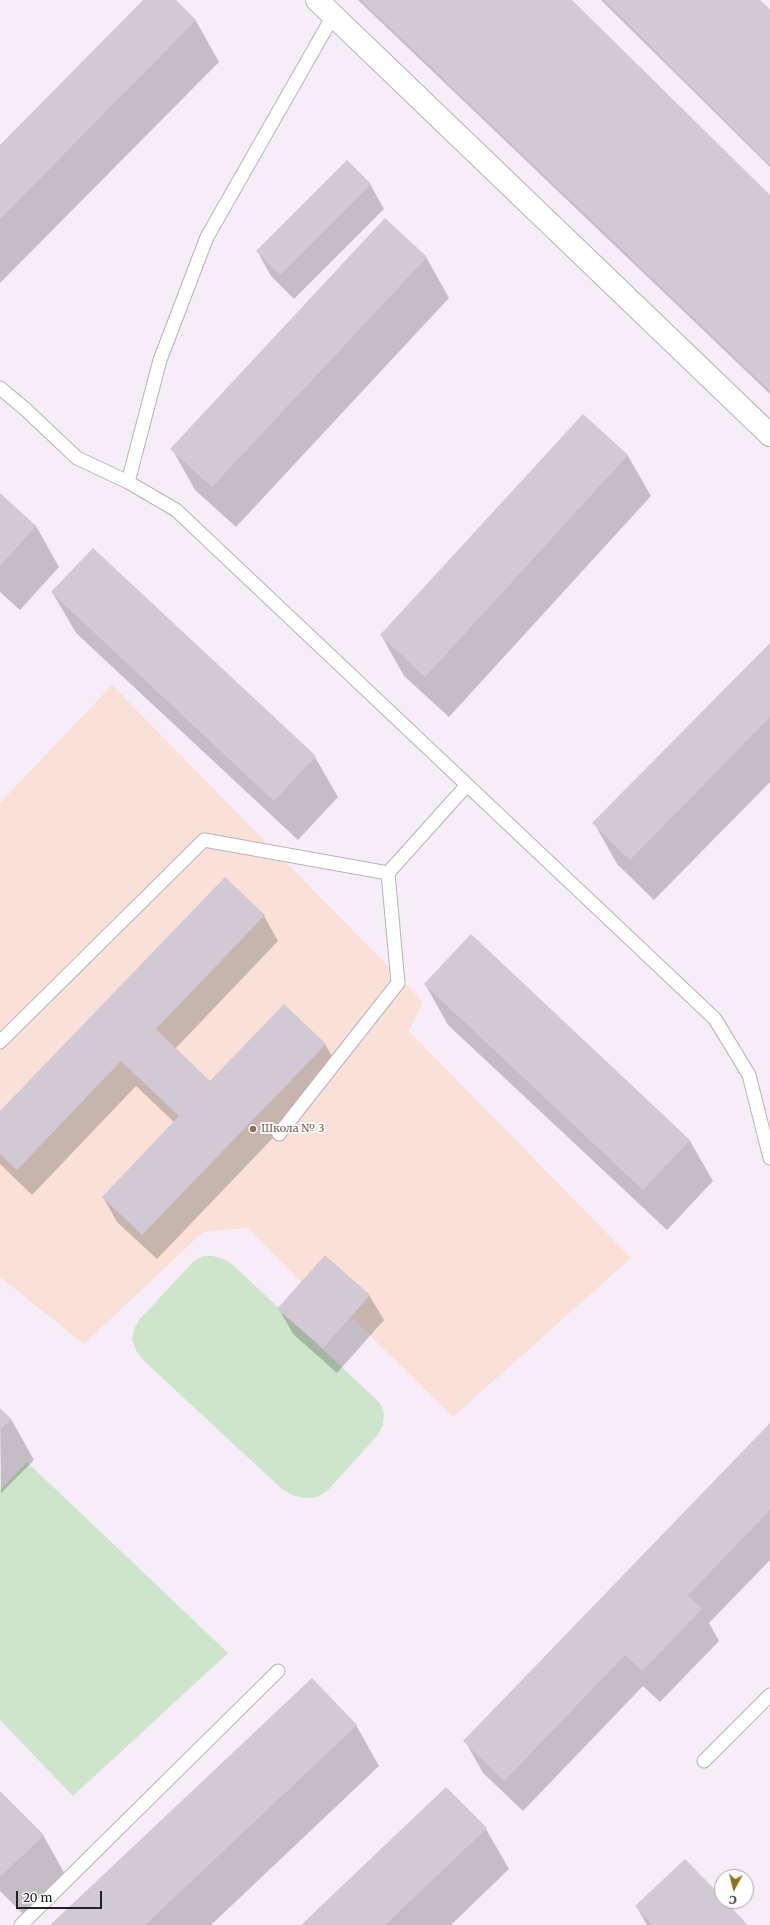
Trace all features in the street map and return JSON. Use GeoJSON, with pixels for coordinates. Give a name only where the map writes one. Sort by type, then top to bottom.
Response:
{"type":"FeatureCollection","features":[{"type":"Feature","properties":{"kind":"street"},"geometry":{"type":"LineString","coordinates":[[316,0],[770,435]]}},
{"type":"Feature","properties":{"kind":"lane"},"geometry":{"type":"LineString","coordinates":[[128,482],[160,360],[207,236],[333,16]]}},
{"type":"Feature","properties":{"kind":"lane"},"geometry":{"type":"LineString","coordinates":[[0,388],[78,458],[128,482],[176,510],[714,1019],[749,1075],[770,1158]]}},
{"type":"Feature","properties":{"kind":"lane"},"geometry":{"type":"LineString","coordinates":[[278,1134],[398,983],[388,873],[467,785]]}},
{"type":"Feature","properties":{"kind":"lane"},"geometry":{"type":"LineString","coordinates":[[0,1042],[204,840],[388,873]]}},
{"type":"Feature","properties":{"kind":"lane"},"geometry":{"type":"LineString","coordinates":[[21,1925],[278,1671]]}},
{"type":"Feature","properties":{"kind":"lane"},"geometry":{"type":"LineString","coordinates":[[704,1761],[770,1695]]}},
{"type":"Feature","properties":{"kind":"shaded area","name":"Школа № 3"},"geometry":{"type":"Polygon","coordinates":[[[112,685],[423,1002],[409,1031],[631,1258],[453,1417],[351,1317],[370,1295],[325,1255],[301,1282],[248,1228],[203,1232],[84,1344],[0,1277],[0,803],[112,685]]]}},
{"type":"Feature","properties":{"kind":"green space"},"geometry":{"type":"Polygon","coordinates":[[[203,1256],[213,1256],[226,1260],[234,1266],[380,1403],[384,1414],[383,1425],[377,1436],[328,1490],[318,1497],[307,1498],[294,1496],[282,1489],[145,1362],[137,1352],[132,1340],[134,1329],[140,1319],[194,1261],[203,1256]]]}},
{"type":"Feature","properties":{"kind":"green space"},"geometry":{"type":"Polygon","coordinates":[[[27,1462],[228,1653],[73,1796],[0,1720],[0,1490],[27,1462]]]}},
{"type":"Feature","properties":{"kind":"building"},"geometry":{"type":"Polygon","coordinates":[[[143,0],[176,0],[196,20],[0,219],[0,145],[143,0]]]}},
{"type":"Feature","properties":{"kind":"building"},"geometry":{"type":"Polygon","coordinates":[[[361,0],[572,0],[770,195],[770,391],[361,0]]]}},
{"type":"Feature","properties":{"kind":"building"},"geometry":{"type":"Polygon","coordinates":[[[604,0],[760,0],[770,9],[770,165],[604,0]]]}},
{"type":"Feature","properties":{"kind":"building"},"geometry":{"type":"Polygon","coordinates":[[[347,160],[371,184],[280,275],[256,251],[347,160]]]}},
{"type":"Feature","properties":{"kind":"building"},"geometry":{"type":"Polygon","coordinates":[[[385,218],[427,257],[212,487],[170,449],[385,218]]]}},
{"type":"Feature","properties":{"kind":"building"},"geometry":{"type":"Polygon","coordinates":[[[583,414],[628,455],[425,677],[380,635],[583,414]]]}},
{"type":"Feature","properties":{"kind":"building"},"geometry":{"type":"Polygon","coordinates":[[[0,493],[36,526],[0,566],[0,493]]]}},
{"type":"Feature","properties":{"kind":"building"},"geometry":{"type":"Polygon","coordinates":[[[93,548],[316,756],[274,801],[51,592],[93,548]]]}},
{"type":"Feature","properties":{"kind":"building"},"geometry":{"type":"Polygon","coordinates":[[[770,643],[770,717],[630,860],[592,823],[770,643]]]}},
{"type":"Feature","properties":{"kind":"building"},"geometry":{"type":"Polygon","coordinates":[[[225,877],[265,915],[156,1029],[210,1081],[284,1004],[326,1044],[142,1235],[102,1197],[179,1116],[121,1061],[17,1170],[0,1154],[0,1111],[225,877]]]}},
{"type":"Feature","properties":{"kind":"building"},"geometry":{"type":"Polygon","coordinates":[[[471,934],[690,1140],[643,1190],[424,984],[471,934]]]}},
{"type":"Feature","properties":{"kind":"building"},"geometry":{"type":"Polygon","coordinates":[[[325,1255],[370,1295],[323,1348],[277,1309],[325,1255]]]}},
{"type":"Feature","properties":{"kind":"building"},"geometry":{"type":"Polygon","coordinates":[[[0,1408],[11,1419],[0,1430],[0,1408]]]}},
{"type":"Feature","properties":{"kind":"building"},"geometry":{"type":"Polygon","coordinates":[[[770,1423],[770,1510],[688,1595],[702,1609],[642,1671],[625,1655],[504,1781],[463,1741],[770,1423]]]}},
{"type":"Feature","properties":{"kind":"building"},"geometry":{"type":"Polygon","coordinates":[[[312,1678],[357,1725],[145,1925],[50,1925],[312,1678]]]}},
{"type":"Feature","properties":{"kind":"building"},"geometry":{"type":"Polygon","coordinates":[[[446,1787],[487,1828],[385,1925],[301,1925],[446,1787]]]}},
{"type":"Feature","properties":{"kind":"building"},"geometry":{"type":"Polygon","coordinates":[[[0,1791],[44,1835],[1,1876],[0,1875],[0,1791]]]}},
{"type":"Feature","properties":{"kind":"building"},"geometry":{"type":"Polygon","coordinates":[[[685,1859],[714,1889],[714,1909],[733,1909],[748,1925],[653,1925],[635,1906],[685,1859]]]}},
{"type":"Feature","properties":{"kind":"place","name":"Школа № 3"},"geometry":{"type":"Point","coordinates":[253,1129]}}]}
